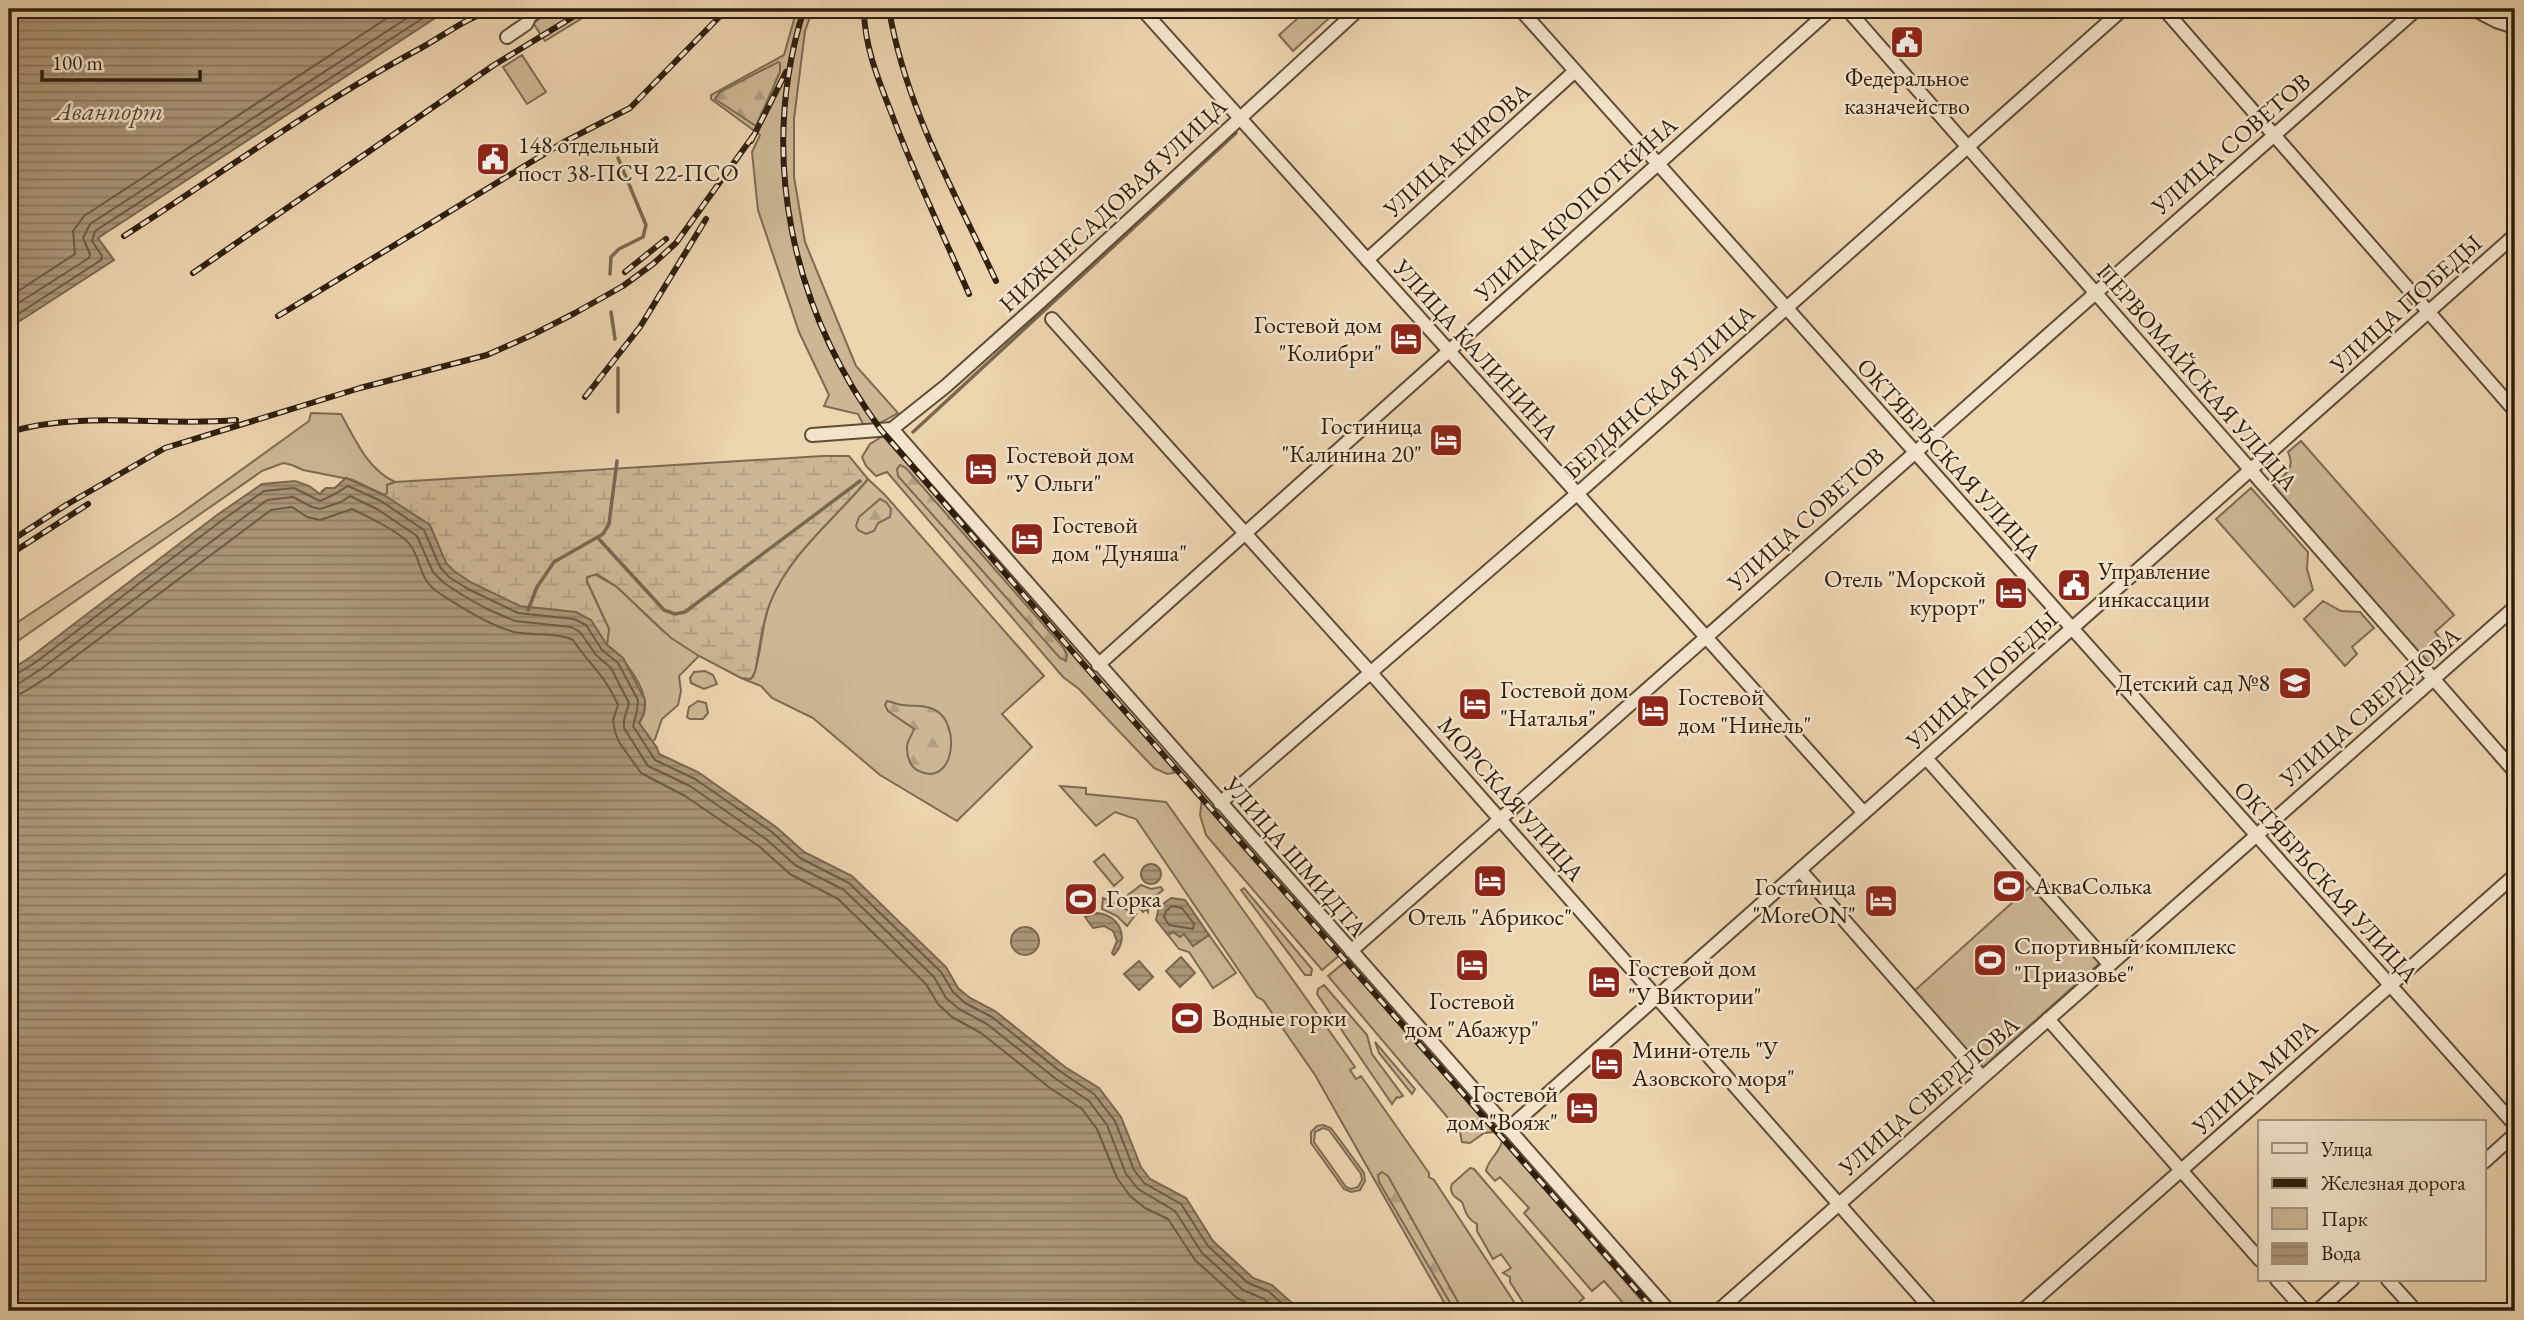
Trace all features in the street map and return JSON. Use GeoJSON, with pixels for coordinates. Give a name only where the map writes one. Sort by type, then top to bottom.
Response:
{"type":"FeatureCollection","features":[{"type":"Feature","properties":{"kind":"street"},"geometry":{"type":"LineString","coordinates":[[507,37],[526,24],[530,16],[540,9]]}},
{"type":"Feature","properties":{"kind":"street","name":"УЛИЦА КАЛИНИНА"},"geometry":{"type":"LineString","coordinates":[[1142,9],[1864,813]]}},
{"type":"Feature","properties":{"kind":"street","name":"НИЖНЕСАДОВАЯ УЛИЦА"},"geometry":{"type":"LineString","coordinates":[[892,429],[946,386],[1039,303],[1359,9]]}},
{"type":"Feature","properties":{"kind":"street","name":"ОКТЯБРЬСКАЯ УЛИЦА"},"geometry":{"type":"LineString","coordinates":[[1520,9],[2515,1125]]}},
{"type":"Feature","properties":{"kind":"street","name":"УЛИЦА КРОПОТКИНА"},"geometry":{"type":"LineString","coordinates":[[1098,666],[1831,9]]}},
{"type":"Feature","properties":{"kind":"street","name":"ПЕРВОМАЙСКАЯ УЛИЦА"},"geometry":{"type":"LineString","coordinates":[[1847,9],[2515,772]]}},
{"type":"Feature","properties":{"kind":"street","name":"БЕРДЯНСКАЯ УЛИЦА"},"geometry":{"type":"LineString","coordinates":[[1220,803],[1577,494],[2123,9]]}},
{"type":"Feature","properties":{"kind":"street"},"geometry":{"type":"LineString","coordinates":[[2164,9],[2515,411]]}},
{"type":"Feature","properties":{"kind":"street","name":"УЛИЦА СОВЕТОВ"},"geometry":{"type":"LineString","coordinates":[[1351,951],[2417,9]]}},
{"type":"Feature","properties":{"kind":"street"},"geometry":{"type":"LineString","coordinates":[[2473,9],[2515,27]]}},
{"type":"Feature","properties":{"kind":"street","name":"УЛИЦА КИРОВА"},"geometry":{"type":"LineString","coordinates":[[1367,260],[1575,71]]}},
{"type":"Feature","properties":{"kind":"street","name":"УЛИЦА ПОБЕДЫ"},"geometry":{"type":"LineString","coordinates":[[1508,1129],[2515,235]]}},
{"type":"Feature","properties":{"kind":"street","name":"МОРСКАЯ УЛИЦА"},"geometry":{"type":"LineString","coordinates":[[1052,318],[1371,673],[1933,1311]]}},
{"type":"Feature","properties":{"kind":"street"},"geometry":{"type":"LineString","coordinates":[[812,435],[892,429]]}},
{"type":"Feature","properties":{"kind":"street","name":"УЛИЦА ШМИДТА"},"geometry":{"type":"LineString","coordinates":[[892,429],[1669,1311]]}},
{"type":"Feature","properties":{"kind":"street","name":"УЛИЦА СВЕРДЛОВА"},"geometry":{"type":"LineString","coordinates":[[1717,1311],[2515,607]]}},
{"type":"Feature","properties":{"kind":"street"},"geometry":{"type":"LineString","coordinates":[[1926,758],[2110,965]]}},
{"type":"Feature","properties":{"kind":"street"},"geometry":{"type":"LineString","coordinates":[[1800,870],[1982,1077]]}},
{"type":"Feature","properties":{"kind":"street","name":"УЛИЦА МИРА"},"geometry":{"type":"LineString","coordinates":[[2022,1311],[2515,874]]}},
{"type":"Feature","properties":{"kind":"street"},"geometry":{"type":"LineString","coordinates":[[2048,1019],[2258,1258]]}},
{"type":"Feature","properties":{"kind":"street"},"geometry":{"type":"LineString","coordinates":[[2486,1160],[2515,1134]]}},
{"type":"Feature","properties":{"kind":"street"},"geometry":{"type":"LineString","coordinates":[[2279,1282],[2305,1311]]}},
{"type":"Feature","properties":{"kind":"street"},"geometry":{"type":"LineString","coordinates":[[2317,1311],[2350,1282]]}},
{"type":"Feature","properties":{"kind":"street"},"geometry":{"type":"LineString","coordinates":[[2390,1282],[2416,1311]]}},
{"type":"Feature","properties":{"kind":"green space"},"geometry":{"type":"Polygon","coordinates":[[[555,9],[597,9],[545,41],[533,23],[555,9]]]}},
{"type":"Feature","properties":{"kind":"green space"},"geometry":{"type":"Polygon","coordinates":[[[797,9],[813,9],[805,31],[794,119],[794,177],[805,242],[856,366],[898,413],[882,422],[864,426],[858,414],[824,406],[829,395],[799,332],[758,210],[752,152],[760,135],[711,99],[711,95],[784,55],[797,9]]]}},
{"type":"Feature","properties":{"kind":"green space"},"geometry":{"type":"Polygon","coordinates":[[[1308,9],[1339,9],[1293,51],[1279,35],[1308,9]]]}},
{"type":"Feature","properties":{"kind":"green space"},"geometry":{"type":"Polygon","coordinates":[[[522,55],[546,92],[527,104],[503,67],[522,55]]]}},
{"type":"Feature","properties":{"kind":"green space"},"geometry":{"type":"Polygon","coordinates":[[[778,62],[780,72],[756,126],[715,99],[720,92],[778,62]]]}},
{"type":"Feature","properties":{"kind":"green space"},"geometry":{"type":"Polygon","coordinates":[[[311,413],[341,414],[369,461],[395,482],[387,485],[387,493],[384,495],[353,480],[283,463],[262,471],[9,647],[9,628],[180,514],[309,421],[311,413]]]}},
{"type":"Feature","properties":{"kind":"green space"},"geometry":{"type":"Polygon","coordinates":[[[883,436],[1172,766],[1174,773],[1167,774],[1154,768],[1079,689],[1063,677],[887,472],[876,476],[866,466],[862,457],[870,444],[883,436]]]}},
{"type":"Feature","properties":{"kind":"green space"},"geometry":{"type":"Polygon","coordinates":[[[2301,441],[2454,615],[2435,632],[2449,649],[2430,666],[2273,485],[2290,467],[2288,452],[2301,441]]]}},
{"type":"Feature","properties":{"kind":"green space"},"geometry":{"type":"Polygon","coordinates":[[[849,456],[868,479],[801,553],[779,585],[767,611],[755,672],[751,679],[741,678],[699,656],[671,638],[617,587],[597,574],[587,577],[609,629],[607,645],[628,666],[640,685],[645,704],[639,723],[657,748],[322,491],[335,488],[346,478],[384,495],[387,493],[387,485],[395,482],[849,456]]]}},
{"type":"Feature","properties":{"kind":"green space"},"geometry":{"type":"Polygon","coordinates":[[[900,465],[906,468],[1063,647],[1067,655],[1066,661],[1060,658],[898,476],[897,469],[900,465]]]}},
{"type":"Feature","properties":{"kind":"green space"},"geometry":{"type":"Polygon","coordinates":[[[868,479],[1044,676],[1002,714],[1032,747],[957,821],[880,775],[813,718],[772,698],[761,686],[741,678],[753,677],[767,612],[789,568],[868,479]]]}},
{"type":"Feature","properties":{"kind":"green space"},"geometry":{"type":"Polygon","coordinates":[[[2251,488],[2308,552],[2307,569],[2313,590],[2294,607],[2216,519],[2251,488]]]}},
{"type":"Feature","properties":{"kind":"green space"},"geometry":{"type":"Polygon","coordinates":[[[880,499],[891,509],[890,517],[878,523],[874,531],[866,534],[858,530],[856,526],[859,517],[880,499]]]}},
{"type":"Feature","properties":{"kind":"green space"},"geometry":{"type":"Polygon","coordinates":[[[594,574],[617,587],[663,631],[699,656],[679,676],[681,691],[678,705],[662,719],[652,742],[639,723],[644,713],[623,658],[607,645],[609,629],[586,579],[594,574]]]}},
{"type":"Feature","properties":{"kind":"green space"},"geometry":{"type":"Polygon","coordinates":[[[2323,601],[2341,611],[2360,612],[2374,628],[2352,647],[2357,654],[2345,666],[2304,619],[2323,601]]]}},
{"type":"Feature","properties":{"kind":"green space"},"geometry":{"type":"Polygon","coordinates":[[[705,671],[713,675],[717,684],[704,689],[691,683],[690,678],[694,672],[705,671]]]}},
{"type":"Feature","properties":{"kind":"green space"},"geometry":{"type":"Polygon","coordinates":[[[698,701],[706,703],[708,713],[703,719],[690,719],[687,717],[689,707],[698,701]]]}},
{"type":"Feature","properties":{"kind":"green space"},"geometry":{"type":"Polygon","coordinates":[[[887,701],[927,707],[944,717],[951,740],[947,763],[940,771],[931,774],[916,770],[912,765],[907,746],[914,729],[888,711],[885,705],[887,701]]]}},
{"type":"Feature","properties":{"kind":"green space"},"geometry":{"type":"Polygon","coordinates":[[[1060,786],[1086,788],[1086,794],[1166,802],[1355,1067],[1350,1070],[1356,1079],[1361,1076],[1429,1173],[1429,1177],[1434,1180],[1520,1311],[1449,1311],[1315,1075],[1263,1000],[1257,997],[1136,819],[1115,812],[1096,826],[1060,786]]]}},
{"type":"Feature","properties":{"kind":"green space"},"geometry":{"type":"Polygon","coordinates":[[[1202,799],[1340,955],[1322,970],[1206,835],[1200,815],[1202,799]]]}},
{"type":"Feature","properties":{"kind":"green space"},"geometry":{"type":"Polygon","coordinates":[[[1225,816],[1345,953],[1343,955],[1221,817],[1225,816]]]}},
{"type":"Feature","properties":{"kind":"green space"},"geometry":{"type":"Polygon","coordinates":[[[1104,854],[1123,878],[1114,886],[1094,862],[1104,854]]]}},
{"type":"Feature","properties":{"kind":"green space"},"geometry":{"type":"Polygon","coordinates":[[[2033,884],[2102,961],[1981,1069],[1913,992],[2033,884]]]}},
{"type":"Feature","properties":{"kind":"green space"},"geometry":{"type":"Polygon","coordinates":[[[1141,885],[1151,889],[1161,887],[1163,890],[1149,901],[1148,912],[1146,909],[1143,912],[1128,895],[1141,885]]]}},
{"type":"Feature","properties":{"kind":"green space"},"geometry":{"type":"Polygon","coordinates":[[[1244,888],[1312,969],[1311,975],[1305,975],[1241,890],[1244,888]]]}},
{"type":"Feature","properties":{"kind":"green space"},"geometry":{"type":"Polygon","coordinates":[[[1103,898],[1136,914],[1127,926],[1117,916],[1102,909],[1103,898]]]}},
{"type":"Feature","properties":{"kind":"green space"},"geometry":{"type":"Polygon","coordinates":[[[1173,932],[1184,934],[1193,946],[1209,935],[1236,973],[1213,988],[1189,952],[1179,949],[1168,935],[1173,932]]]}},
{"type":"Feature","properties":{"kind":"green space"},"geometry":{"type":"Polygon","coordinates":[[[1347,956],[1661,1311],[1657,1311],[1345,957],[1347,956]]]}},
{"type":"Feature","properties":{"kind":"green space"},"geometry":{"type":"Polygon","coordinates":[[[1345,962],[1494,1132],[1484,1133],[1470,1143],[1462,1142],[1460,1132],[1328,976],[1345,962]]]}},
{"type":"Feature","properties":{"kind":"green space"},"geometry":{"type":"Polygon","coordinates":[[[1324,985],[1367,1035],[1372,1054],[1403,1096],[1397,1097],[1392,1104],[1317,994],[1318,989],[1324,985]]]}},
{"type":"Feature","properties":{"kind":"green space"},"geometry":{"type":"Polygon","coordinates":[[[1375,1042],[1415,1089],[1412,1094],[1379,1053],[1375,1042]]]}},
{"type":"Feature","properties":{"kind":"green space"},"geometry":{"type":"Polygon","coordinates":[[[1317,1126],[1331,1128],[1364,1173],[1365,1181],[1360,1190],[1351,1192],[1344,1189],[1311,1143],[1311,1132],[1317,1126]],[[1323,1128],[1315,1132],[1314,1142],[1346,1187],[1358,1187],[1362,1180],[1361,1174],[1329,1130],[1323,1128]]]}},
{"type":"Feature","properties":{"kind":"green space"},"geometry":{"type":"Polygon","coordinates":[[[1502,1141],[1651,1311],[1630,1311],[1604,1281],[1592,1291],[1524,1213],[1529,1208],[1500,1177],[1495,1181],[1486,1171],[1502,1141]]]}},
{"type":"Feature","properties":{"kind":"green space"},"geometry":{"type":"Polygon","coordinates":[[[1470,1168],[1474,1169],[1584,1298],[1568,1311],[1528,1310],[1510,1282],[1510,1277],[1503,1273],[1511,1268],[1501,1254],[1493,1259],[1477,1231],[1477,1224],[1468,1217],[1462,1202],[1451,1190],[1452,1184],[1470,1168]]]}},
{"type":"Feature","properties":{"kind":"green space"},"geometry":{"type":"Polygon","coordinates":[[[1382,1172],[1388,1176],[1463,1311],[1455,1311],[1379,1182],[1378,1175],[1382,1172]]]}},
{"type":"Feature","properties":{"kind":"water","name":"Аванпорт"},"geometry":{"type":"Polygon","coordinates":[[[9,9],[449,9],[98,238],[114,260],[9,328],[9,9]]]}},
{"type":"Feature","properties":{"kind":"water"},"geometry":{"type":"Polygon","coordinates":[[[346,478],[384,495],[430,525],[446,563],[472,583],[520,606],[576,612],[591,620],[607,645],[623,658],[645,700],[644,713],[639,723],[659,754],[698,772],[776,827],[804,852],[852,876],[946,967],[958,988],[970,998],[995,1011],[1065,1067],[1099,1088],[1121,1117],[1141,1167],[1150,1179],[1186,1198],[1213,1241],[1253,1278],[1272,1285],[1301,1311],[9,1311],[9,671],[262,484],[295,481],[320,494],[326,488],[335,488],[346,478]]]}},
{"type":"Feature","properties":{"kind":"water"},"geometry":{"type":"Polygon","coordinates":[[[1147,864],[1155,864],[1161,874],[1155,884],[1147,884],[1141,878],[1141,870],[1147,864]]]}},
{"type":"Feature","properties":{"kind":"water","name":"Горка"},"geometry":{"type":"Polygon","coordinates":[[[1077,889],[1085,889],[1091,899],[1085,909],[1077,909],[1071,903],[1071,895],[1077,889]]]}},
{"type":"Feature","properties":{"kind":"water"},"geometry":{"type":"Polygon","coordinates":[[[1171,898],[1185,900],[1209,935],[1193,946],[1184,934],[1180,937],[1173,932],[1168,935],[1156,920],[1159,907],[1171,898]]]}},
{"type":"Feature","properties":{"kind":"water"},"geometry":{"type":"Polygon","coordinates":[[[1095,913],[1110,917],[1120,927],[1121,941],[1114,955],[1112,953],[1117,941],[1113,931],[1104,926],[1093,928],[1085,917],[1095,913]]]}},
{"type":"Feature","properties":{"kind":"water"},"geometry":{"type":"Polygon","coordinates":[[[1025,927],[1035,931],[1039,941],[1035,951],[1025,955],[1015,951],[1011,941],[1015,931],[1025,927]]]}},
{"type":"Feature","properties":{"kind":"water"},"geometry":{"type":"Polygon","coordinates":[[[1181,957],[1195,973],[1180,987],[1166,971],[1181,957]]]}},
{"type":"Feature","properties":{"kind":"water"},"geometry":{"type":"Polygon","coordinates":[[[1139,961],[1153,977],[1139,990],[1124,974],[1139,961]]]}},
{"type":"Feature","properties":{"kind":"waterway"},"geometry":{"type":"LineString","coordinates":[[913,432],[1236,133]]}},
{"type":"Feature","properties":{"kind":"waterway"},"geometry":{"type":"LineString","coordinates":[[610,274],[611,257],[619,249],[643,237],[646,225],[618,158]]}},
{"type":"Feature","properties":{"kind":"waterway"},"geometry":{"type":"LineString","coordinates":[[611,312],[615,339]]}},
{"type":"Feature","properties":{"kind":"waterway"},"geometry":{"type":"LineString","coordinates":[[618,368],[618,412]]}},
{"type":"Feature","properties":{"kind":"waterway"},"geometry":{"type":"LineString","coordinates":[[528,610],[537,587],[554,562],[603,534],[609,524],[617,461]]}},
{"type":"Feature","properties":{"kind":"waterway"},"geometry":{"type":"LineString","coordinates":[[597,537],[664,610],[675,614],[685,612],[860,481]]}},
{"type":"Feature","properties":{"kind":"railway"},"geometry":{"type":"LineString","coordinates":[[124,236],[345,92],[467,21],[496,9]]}},
{"type":"Feature","properties":{"kind":"railway"},"geometry":{"type":"LineString","coordinates":[[193,273],[494,65],[586,9]]}},
{"type":"Feature","properties":{"kind":"railway"},"geometry":{"type":"LineString","coordinates":[[278,316],[564,142],[630,108],[727,9]]}},
{"type":"Feature","properties":{"kind":"railway"},"geometry":{"type":"LineString","coordinates":[[804,9],[790,64],[784,119],[784,174],[792,229],[805,282],[825,333],[850,383],[881,430],[1085,666],[1655,1311]]}},
{"type":"Feature","properties":{"kind":"railway"},"geometry":{"type":"LineString","coordinates":[[864,9],[869,49],[881,87],[969,294]]}},
{"type":"Feature","properties":{"kind":"railway"},"geometry":{"type":"LineString","coordinates":[[889,9],[897,45],[919,114],[948,182],[996,281]]}},
{"type":"Feature","properties":{"kind":"railway"},"geometry":{"type":"LineString","coordinates":[[751,141],[786,72]]}},
{"type":"Feature","properties":{"kind":"railway"},"geometry":{"type":"LineString","coordinates":[[9,542],[66,505],[165,448],[360,388],[487,355],[575,313],[623,286],[676,243],[756,132]]}},
{"type":"Feature","properties":{"kind":"railway"},"geometry":{"type":"LineString","coordinates":[[585,397],[640,327],[706,219]]}},
{"type":"Feature","properties":{"kind":"railway"},"geometry":{"type":"LineString","coordinates":[[625,272],[666,239]]}},
{"type":"Feature","properties":{"kind":"railway"},"geometry":{"type":"LineString","coordinates":[[9,432],[37,425],[94,420],[236,420]]}},
{"type":"Feature","properties":{"kind":"railway"},"geometry":{"type":"LineString","coordinates":[[9,555],[88,504]]}},
{"type":"Feature","properties":{"kind":"place","name":"Федеральное казначейство"},"geometry":{"type":"Point","coordinates":[1907,42]}},
{"type":"Feature","properties":{"kind":"place","name":"148 отдельный пост 38-ПСЧ 22-ПСО"},"geometry":{"type":"Point","coordinates":[493,159]}},
{"type":"Feature","properties":{"kind":"place","name":"Гостевой дом \"Колибри\""},"geometry":{"type":"Point","coordinates":[1406,339]}},
{"type":"Feature","properties":{"kind":"place","name":"Гостиница \"Калинина 20\""},"geometry":{"type":"Point","coordinates":[1446,440]}},
{"type":"Feature","properties":{"kind":"place","name":"Гостевой дом \"У Ольги\""},"geometry":{"type":"Point","coordinates":[981,469]}},
{"type":"Feature","properties":{"kind":"place","name":"Гостевой дом \"Дуняша\""},"geometry":{"type":"Point","coordinates":[1027,539]}},
{"type":"Feature","properties":{"kind":"place","name":"Управление инкассации"},"geometry":{"type":"Point","coordinates":[2074,585]}},
{"type":"Feature","properties":{"kind":"place","name":"Отель \"Морской курорт\""},"geometry":{"type":"Point","coordinates":[2011,593]}},
{"type":"Feature","properties":{"kind":"place","name":"Детский сад №8"},"geometry":{"type":"Point","coordinates":[2295,683]}},
{"type":"Feature","properties":{"kind":"place","name":"Гостевой дом \"Наталья\""},"geometry":{"type":"Point","coordinates":[1475,704]}},
{"type":"Feature","properties":{"kind":"place","name":"Гостевой дом \"Нинель\""},"geometry":{"type":"Point","coordinates":[1653,711]}},
{"type":"Feature","properties":{"kind":"place","name":"Отель \"Абрикос\""},"geometry":{"type":"Point","coordinates":[1490,881]}},
{"type":"Feature","properties":{"kind":"place","name":"АкваСолька"},"geometry":{"type":"Point","coordinates":[2009,886]}},
{"type":"Feature","properties":{"kind":"place","name":"Горка"},"geometry":{"type":"Point","coordinates":[1081,899]}},
{"type":"Feature","properties":{"kind":"place","name":"Гостиница \"MoreON\""},"geometry":{"type":"Point","coordinates":[1881,901]}},
{"type":"Feature","properties":{"kind":"place","name":"Спортивный комплекс \"Приазовье\""},"geometry":{"type":"Point","coordinates":[1990,960]}},
{"type":"Feature","properties":{"kind":"place","name":"Гостевой дом \"Абажур\""},"geometry":{"type":"Point","coordinates":[1472,965]}},
{"type":"Feature","properties":{"kind":"place","name":"Гостевой дом \"У Виктории\""},"geometry":{"type":"Point","coordinates":[1604,982]}},
{"type":"Feature","properties":{"kind":"place","name":"Водные горки"},"geometry":{"type":"Point","coordinates":[1187,1018]}},
{"type":"Feature","properties":{"kind":"place","name":"Мини-отель \"У Азовского моря\""},"geometry":{"type":"Point","coordinates":[1607,1064]}},
{"type":"Feature","properties":{"kind":"place","name":"Гостевой дом \"Вояж\""},"geometry":{"type":"Point","coordinates":[1582,1108]}}]}
